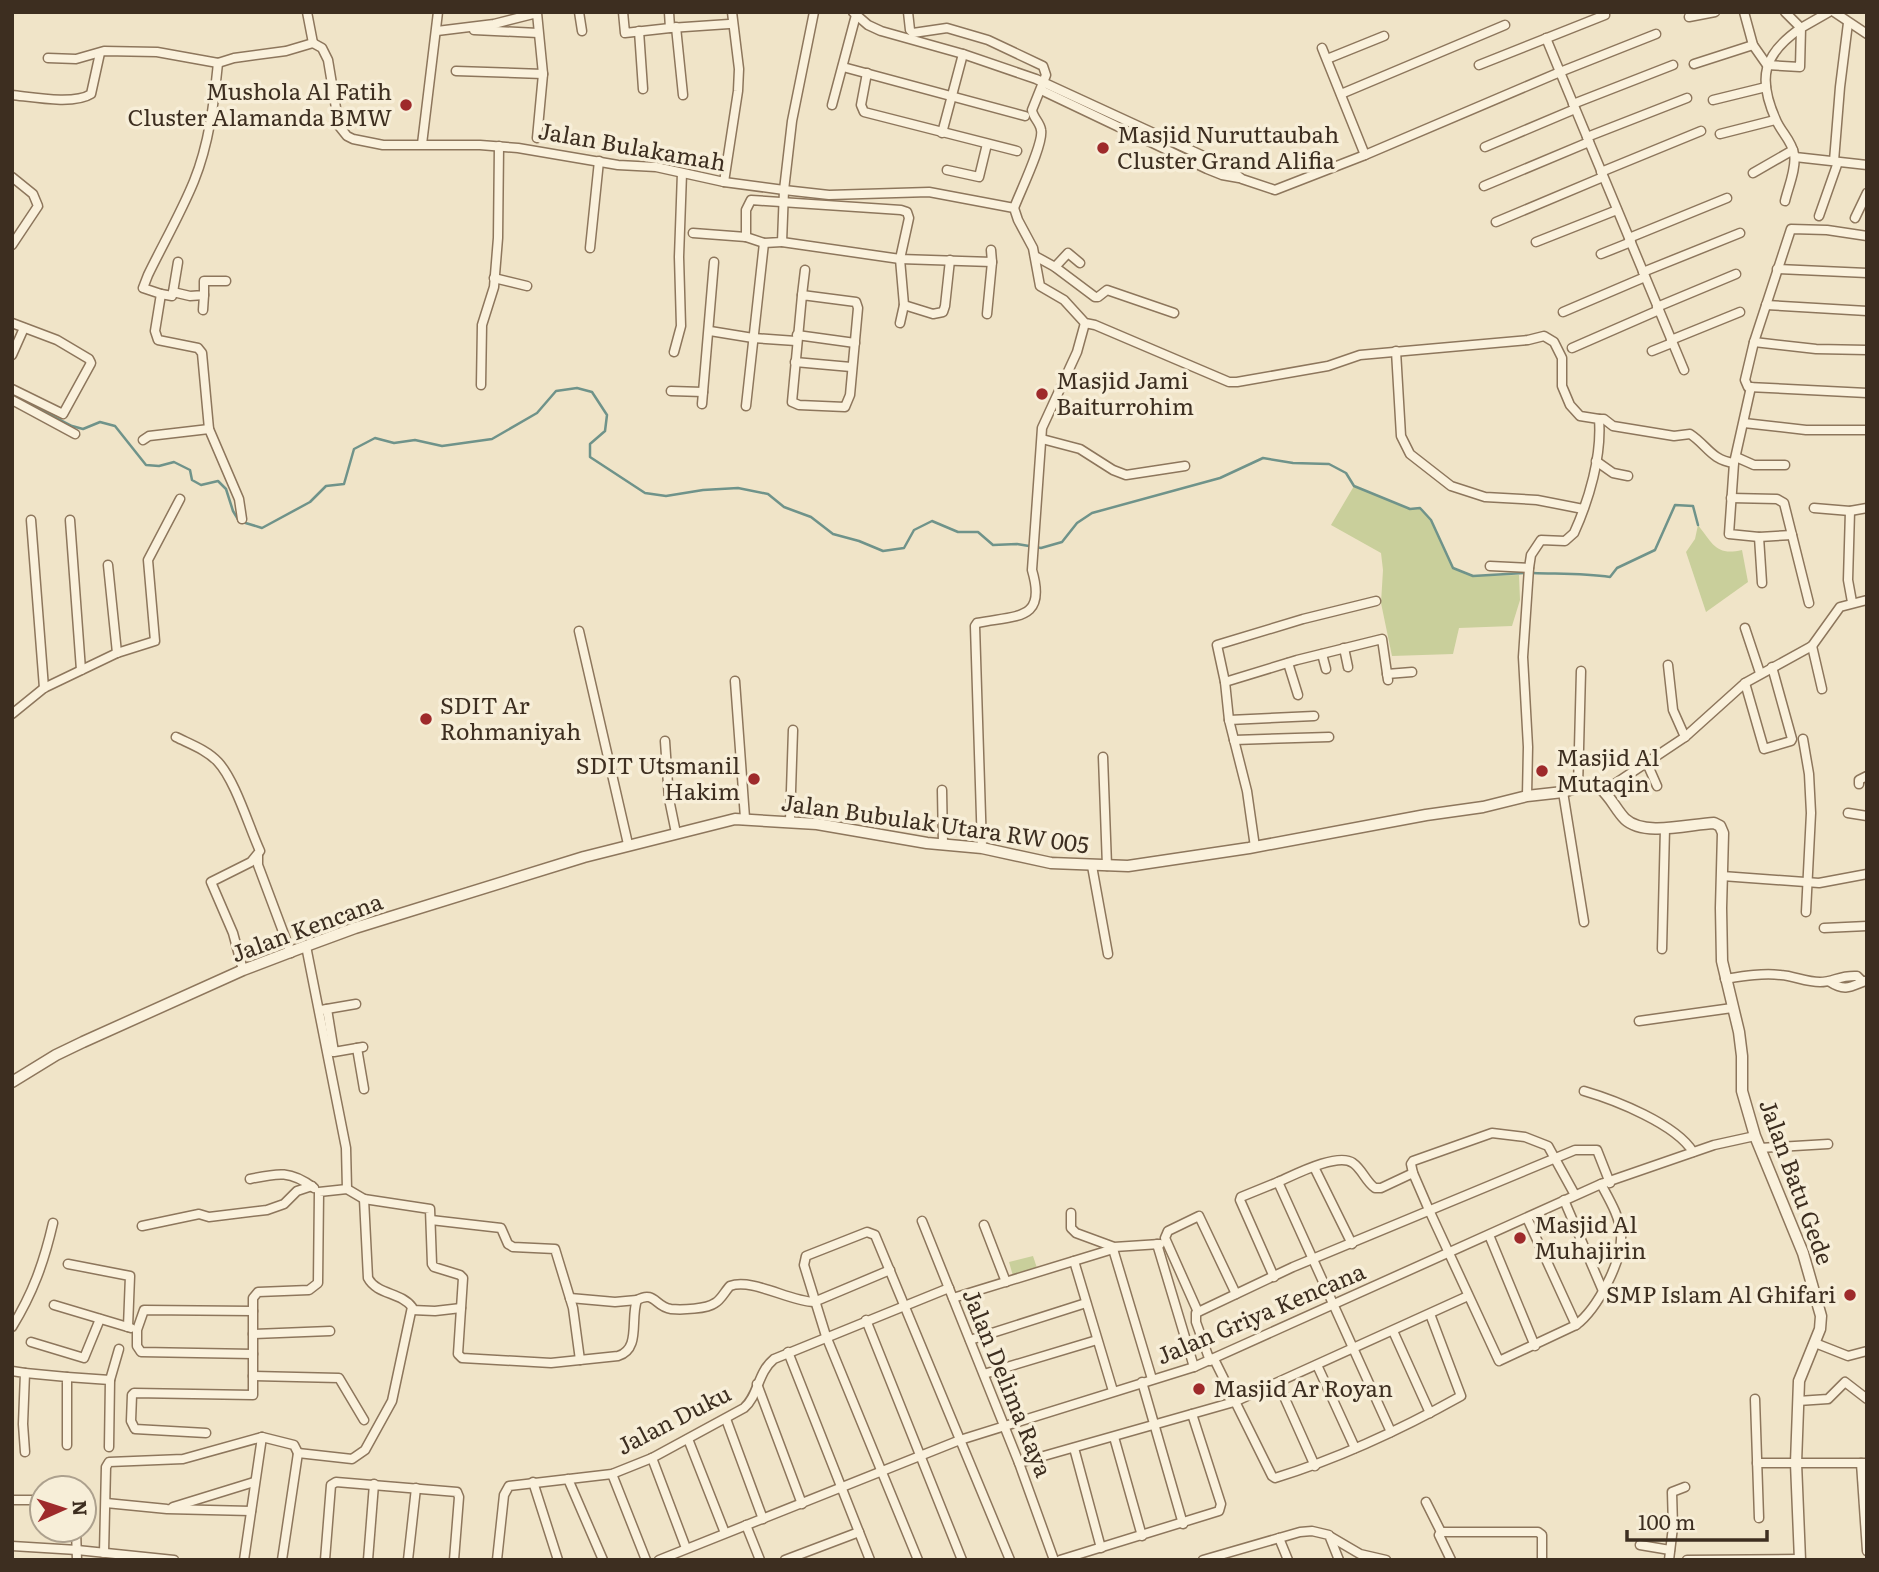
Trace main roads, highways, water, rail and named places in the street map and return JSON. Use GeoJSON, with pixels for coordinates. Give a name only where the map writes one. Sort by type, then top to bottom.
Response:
{"type":"FeatureCollection","features":[{"type":"Feature","properties":{"kind":"waterway"},"geometry":{"type":"LineString","coordinates":[[12,395],[72,426],[83,429],[100,422],[115,426],[146,465],[159,466],[174,462],[190,470],[192,480],[201,485],[218,481],[226,489],[239,521],[262,528],[310,502],[326,486],[344,484],[354,449],[375,438],[394,443],[415,440],[442,446],[492,439],[537,413],[556,391],[577,388],[592,392],[607,415],[605,431],[590,444],[590,457],[645,493],[666,496],[738,488],[768,494],[784,507],[811,517],[833,534],[883,551],[904,548],[914,530],[932,521],[958,532],[978,532],[993,545],[1017,544],[1041,548],[1062,542],[1077,523],[1092,513],[1220,478],[1263,458],[1293,463],[1329,464],[1346,473],[1354,486],[1410,509],[1420,508],[1431,520],[1453,568],[1473,576],[1524,573]]}},
{"type":"Feature","properties":{"kind":"waterway"},"geometry":{"type":"LineString","coordinates":[[1533,573],[1610,577],[1617,568],[1655,550],[1675,505],[1693,506],[1698,525]]}},
{"type":"Feature","properties":{"kind":"place","name":"Mushola Al Fatih Cluster Alamanda BMW"},"geometry":{"type":"Point","coordinates":[406,105]}},
{"type":"Feature","properties":{"kind":"place","name":"Masjid Nuruttaubah Cluster Grand Alifia"},"geometry":{"type":"Point","coordinates":[1103,148]}},
{"type":"Feature","properties":{"kind":"place","name":"Masjid Jami Baiturrohim"},"geometry":{"type":"Point","coordinates":[1042,394]}},
{"type":"Feature","properties":{"kind":"place","name":"SDIT Ar Rohmaniyah"},"geometry":{"type":"Point","coordinates":[426,719]}},
{"type":"Feature","properties":{"kind":"place","name":"Masjid Al Mutaqin"},"geometry":{"type":"Point","coordinates":[1542,771]}},
{"type":"Feature","properties":{"kind":"place","name":"SDIT Utsmanil Hakim"},"geometry":{"type":"Point","coordinates":[754,779]}},
{"type":"Feature","properties":{"kind":"place","name":"Masjid Al Muhajirin"},"geometry":{"type":"Point","coordinates":[1520,1238]}},
{"type":"Feature","properties":{"kind":"place","name":"SMP Islam Al Ghifari"},"geometry":{"type":"Point","coordinates":[1850,1295]}},
{"type":"Feature","properties":{"kind":"place","name":"Masjid Ar Royan"},"geometry":{"type":"Point","coordinates":[1199,1389]}}]}
